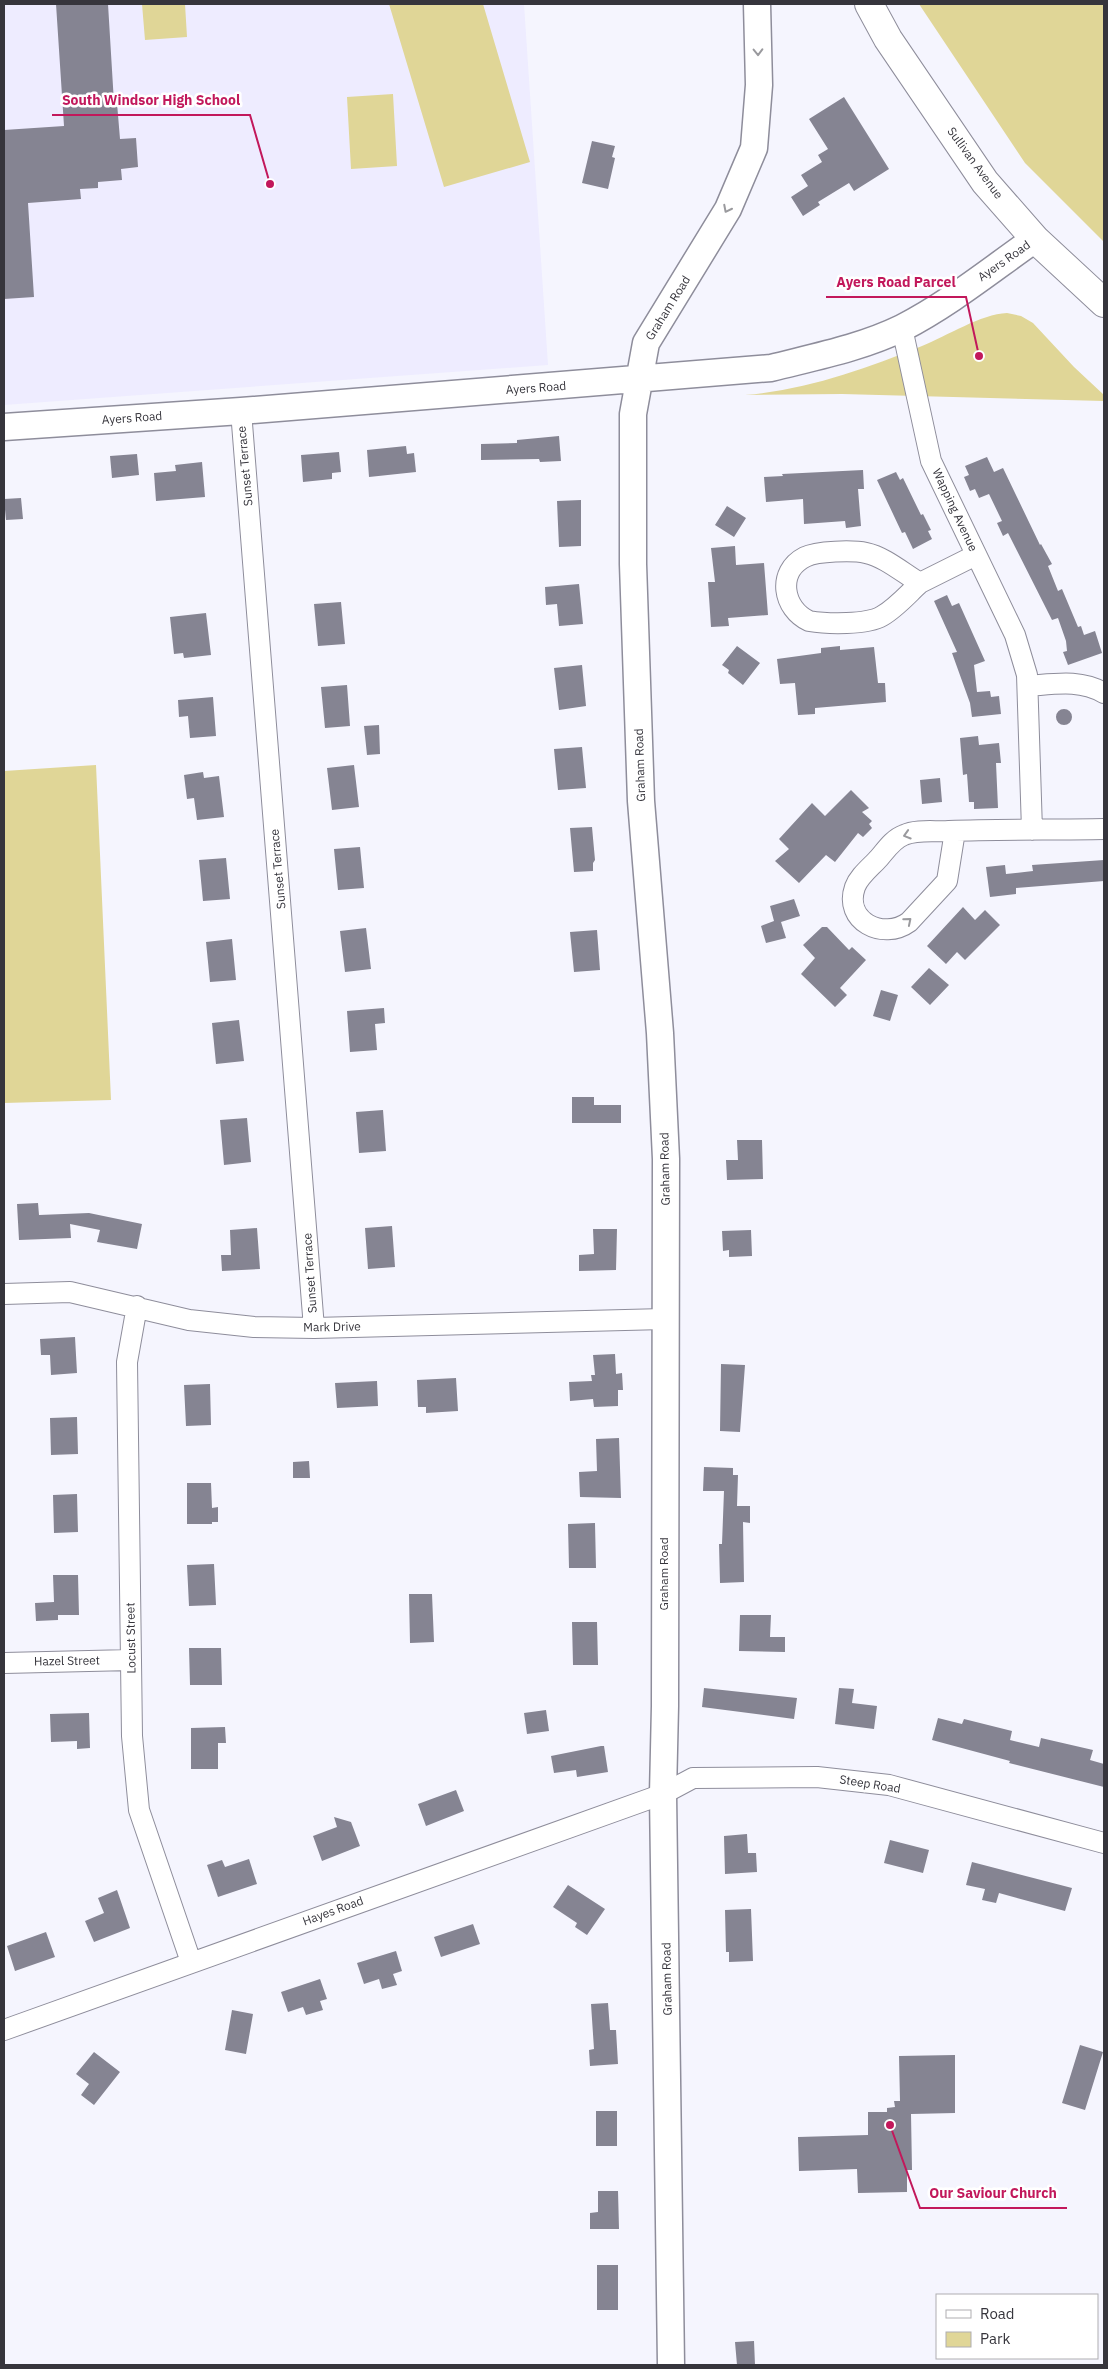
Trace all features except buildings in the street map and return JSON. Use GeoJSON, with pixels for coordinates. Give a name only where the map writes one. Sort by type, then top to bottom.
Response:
{"type":"FeatureCollection","features":[{"type":"Feature","properties":{"kind":"main road","name":"Sullivan Avenue"},"geometry":{"type":"LineString","coordinates":[[869,4],[888,38],[985,182],[1035,239],[1104,303]]}},
{"type":"Feature","properties":{"kind":"street","name":"Graham Road"},"geometry":{"type":"LineString","coordinates":[[671,2365],[663,1794],[665,1706],[664,1319],[666,1159],[660,1033],[641,801],[633,564],[634,414],[646,343],[728,209],[754,148],[759,85],[757,4]]}},
{"type":"Feature","properties":{"kind":"street","name":"Ayers Road"},"geometry":{"type":"LineString","coordinates":[[4,427],[241,411],[770,368],[823,356],[902,328],[958,294],[1035,239]]}},
{"type":"Feature","properties":{"kind":"street","name":"Wapping Avenue"},"geometry":{"type":"LineString","coordinates":[[902,328],[931,461],[1014,635],[1028,686],[1032,830]]}},
{"type":"Feature","properties":{"kind":"street","name":"Sunset Terrace"},"geometry":{"type":"LineString","coordinates":[[241,411],[314,1328]]}},
{"type":"Feature","properties":{"kind":"street"},"geometry":{"type":"LineString","coordinates":[[920,583],[873,556],[866,553],[848,552],[811,554],[803,558],[790,571],[786,588],[790,605],[809,621],[862,621],[880,617],[920,583],[976,555]]}},
{"type":"Feature","properties":{"kind":"street"},"geometry":{"type":"LineString","coordinates":[[1028,686],[1082,684],[1104,693]]}},
{"type":"Feature","properties":{"kind":"street"},"geometry":{"type":"LineString","coordinates":[[955,831],[947,880],[909,922],[888,931],[877,930],[861,919],[854,903],[855,888],[859,880],[897,839],[912,833],[955,831],[1104,829]]}},
{"type":"Feature","properties":{"kind":"street","name":"Mark Drive"},"geometry":{"type":"LineString","coordinates":[[4,1294],[70,1292],[198,1321],[254,1327],[314,1328],[664,1319]]}},
{"type":"Feature","properties":{"kind":"street","name":"Locust Street"},"geometry":{"type":"LineString","coordinates":[[137,1306],[127,1362],[132,1736],[139,1810],[190,1962]]}},
{"type":"Feature","properties":{"kind":"street","name":"Hazel Street"},"geometry":{"type":"LineString","coordinates":[[4,1663],[131,1660]]}},
{"type":"Feature","properties":{"kind":"street","name":"Steep Road"},"geometry":{"type":"LineString","coordinates":[[663,1794],[693,1778],[817,1777],[889,1785],[1104,1843]]}},
{"type":"Feature","properties":{"kind":"street","name":"Hayes Road"},"geometry":{"type":"LineString","coordinates":[[4,2030],[663,1794]]}},
{"type":"Feature","properties":{"kind":"shaded area"},"geometry":{"type":"Polygon","coordinates":[[[4,4],[524,4],[548,365],[4,405],[4,4]]]}},
{"type":"Feature","properties":{"kind":"green space"},"geometry":{"type":"Polygon","coordinates":[[[142,4],[185,4],[187,37],[145,40],[142,4]]]}},
{"type":"Feature","properties":{"kind":"green space"},"geometry":{"type":"Polygon","coordinates":[[[389,4],[483,4],[530,162],[444,187],[389,4]]]}},
{"type":"Feature","properties":{"kind":"green space"},"geometry":{"type":"Polygon","coordinates":[[[919,4],[1104,4],[1104,242],[1025,163],[919,4]]]}},
{"type":"Feature","properties":{"kind":"green space"},"geometry":{"type":"Polygon","coordinates":[[[393,94],[397,166],[351,169],[347,97],[393,94]]]}},
{"type":"Feature","properties":{"kind":"green space"},"geometry":{"type":"Polygon","coordinates":[[[1007,313],[1021,316],[1033,323],[1074,367],[1104,395],[1104,401],[842,394],[745,395],[790,388],[835,377],[879,363],[922,346],[975,321],[1007,313]]]}},
{"type":"Feature","properties":{"kind":"green space"},"geometry":{"type":"Polygon","coordinates":[[[96,765],[111,1100],[4,1103],[4,771],[96,765]]]}},
{"type":"Feature","properties":{"kind":"place","name":"South Windsor High School"},"geometry":{"type":"Point","coordinates":[270,184]}},
{"type":"Feature","properties":{"kind":"place","name":"Ayers Road Parcel"},"geometry":{"type":"Point","coordinates":[979,356]}},
{"type":"Feature","properties":{"kind":"place","name":"Our Saviour Church"},"geometry":{"type":"Point","coordinates":[890,2125]}}]}
